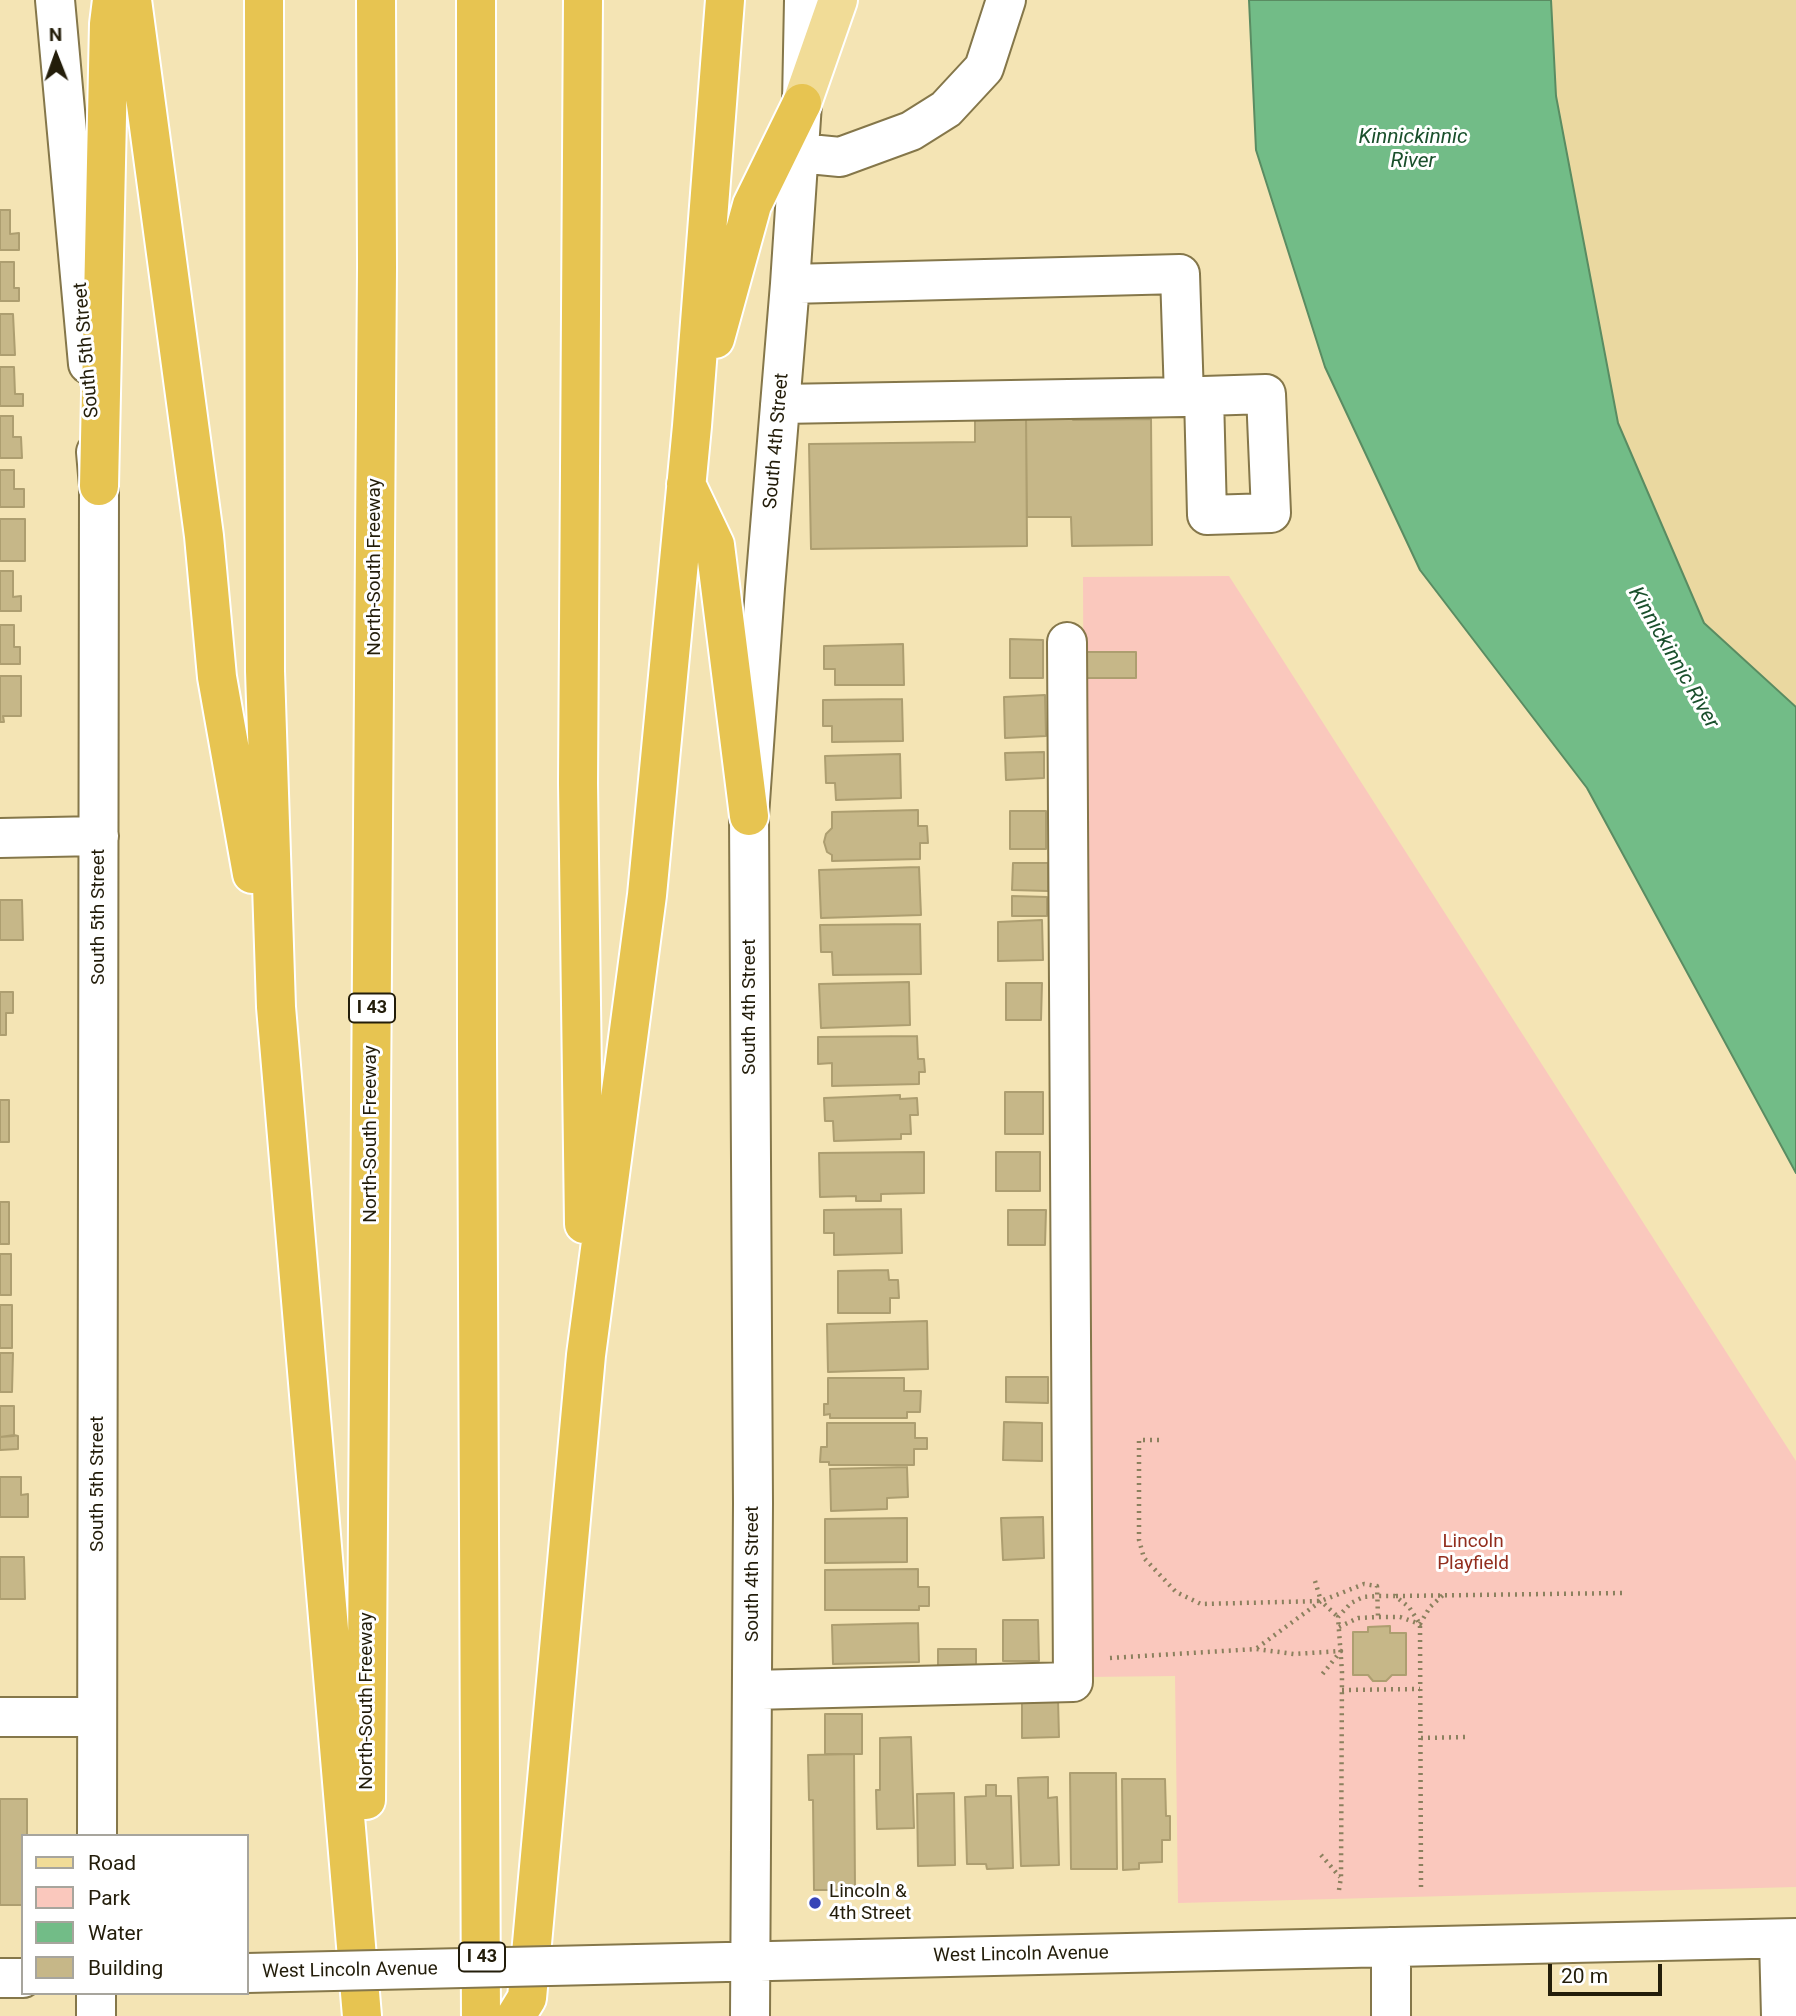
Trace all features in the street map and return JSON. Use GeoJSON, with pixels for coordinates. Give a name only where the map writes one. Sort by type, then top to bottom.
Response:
{"type":"FeatureCollection","features":[{"type":"Feature","properties":{"kind":"highway"},"geometry":{"type":"LineString","coordinates":[[99,486],[109,24],[112,0]]}},
{"type":"Feature","properties":{"kind":"highway"},"geometry":{"type":"LineString","coordinates":[[132,0],[204,536],[217,677],[276,1006]]}},
{"type":"Feature","properties":{"kind":"highway"},"geometry":{"type":"LineString","coordinates":[[264,0],[265,657],[276,1006],[363,2016]]}},
{"type":"Feature","properties":{"kind":"highway","name":"North-South Freeway"},"geometry":{"type":"LineString","coordinates":[[363,2016],[377,267],[376,0]]}},
{"type":"Feature","properties":{"kind":"highway","name":"I 43"},"geometry":{"type":"LineString","coordinates":[[476,0],[481,2016]]}},
{"type":"Feature","properties":{"kind":"highway"},"geometry":{"type":"LineString","coordinates":[[583,0],[578,783],[586,1355]]}},
{"type":"Feature","properties":{"kind":"highway"},"geometry":{"type":"LineString","coordinates":[[516,2016],[527,1998],[586,1355],[647,895],[692,426],[724,0]]}},
{"type":"Feature","properties":{"kind":"highway"},"geometry":{"type":"LineString","coordinates":[[692,426],[752,205],[802,103]]}},
{"type":"Feature","properties":{"kind":"highway"},"geometry":{"type":"LineString","coordinates":[[686,484],[715,545],[749,816]]}},
{"type":"Feature","properties":{"kind":"main road"},"geometry":{"type":"LineString","coordinates":[[802,103],[838,0]]}},
{"type":"Feature","properties":{"kind":"street","name":"South 5th Street"},"geometry":{"type":"LineString","coordinates":[[55,0],[99,486],[97,1834]]}},
{"type":"Feature","properties":{"kind":"street","name":"South 4th Street"},"geometry":{"type":"LineString","coordinates":[[750,2016],[753,1503],[749,816],[799,153],[804,0]]}},
{"type":"Feature","properties":{"kind":"street"},"geometry":{"type":"LineString","coordinates":[[799,153],[839,157],[911,131],[946,109],[984,68],[1006,0]]}},
{"type":"Feature","properties":{"kind":"street"},"geometry":{"type":"LineString","coordinates":[[780,404],[1194,396],[1180,274],[790,284]]}},
{"type":"Feature","properties":{"kind":"street"},"geometry":{"type":"LineString","coordinates":[[752,1690],[1073,1682],[1067,642]]}},
{"type":"Feature","properties":{"kind":"street"},"geometry":{"type":"LineString","coordinates":[[0,838],[99,836]]}},
{"type":"Feature","properties":{"kind":"street"},"geometry":{"type":"LineString","coordinates":[[0,1717],[97,1717]]}},
{"type":"Feature","properties":{"kind":"street"},"geometry":{"type":"LineString","coordinates":[[1781,2016],[1787,1938]]}},
{"type":"Feature","properties":{"kind":"street","name":"West Lincoln Avenue"},"geometry":{"type":"LineString","coordinates":[[248,1973],[1787,1938]]}},
{"type":"Feature","properties":{"kind":"street"},"geometry":{"type":"LineString","coordinates":[[1391,1947],[1391,2016]]}},
{"type":"Feature","properties":{"kind":"street"},"geometry":{"type":"LineString","coordinates":[[0,1978],[21,1978]]}},
{"type":"Feature","properties":{"kind":"street"},"geometry":{"type":"LineString","coordinates":[[96,1995],[96,2016]]}},
{"type":"Feature","properties":{"kind":"path"},"geometry":{"type":"LineString","coordinates":[[1159,1440],[1139,1440],[1139,1540],[1144,1558],[1176,1592],[1201,1604],[1321,1601]]}},
{"type":"Feature","properties":{"kind":"path"},"geometry":{"type":"LineString","coordinates":[[1315,1581],[1321,1601],[1338,1617],[1341,1651],[1339,1890]]}},
{"type":"Feature","properties":{"kind":"path"},"geometry":{"type":"LineString","coordinates":[[1256,1649],[1321,1601],[1364,1584],[1377,1586],[1378,1617]]}},
{"type":"Feature","properties":{"kind":"path"},"geometry":{"type":"LineString","coordinates":[[1338,1617],[1351,1603],[1363,1597],[1623,1594]]}},
{"type":"Feature","properties":{"kind":"path"},"geometry":{"type":"LineString","coordinates":[[1421,1886],[1420,1624],[1430,1607],[1443,1595]]}},
{"type":"Feature","properties":{"kind":"path"},"geometry":{"type":"LineString","coordinates":[[1395,1596],[1409,1607],[1420,1624]]}},
{"type":"Feature","properties":{"kind":"path"},"geometry":{"type":"LineString","coordinates":[[1339,1627],[1358,1618],[1378,1617],[1400,1618],[1420,1624]]}},
{"type":"Feature","properties":{"kind":"path"},"geometry":{"type":"LineString","coordinates":[[1072,1661],[1256,1649],[1294,1654],[1341,1651]]}},
{"type":"Feature","properties":{"kind":"path"},"geometry":{"type":"LineString","coordinates":[[1320,1677],[1341,1651]]}},
{"type":"Feature","properties":{"kind":"path"},"geometry":{"type":"LineString","coordinates":[[1342,1690],[1420,1689]]}},
{"type":"Feature","properties":{"kind":"path"},"geometry":{"type":"LineString","coordinates":[[1421,1738],[1466,1737]]}},
{"type":"Feature","properties":{"kind":"path"},"geometry":{"type":"LineString","coordinates":[[1321,1855],[1341,1877]]}},
{"type":"Feature","properties":{"kind":"shaded area"},"geometry":{"type":"Polygon","coordinates":[[[1551,0],[1796,0],[1796,707],[1704,623],[1618,423],[1556,96],[1551,0]]]}},
{"type":"Feature","properties":{"kind":"green space","name":"Lincoln Playfield"},"geometry":{"type":"Polygon","coordinates":[[[1229,576],[1796,1461],[1796,1887],[1178,1903],[1175,1676],[1087,1677],[1083,577],[1229,576]]]}},
{"type":"Feature","properties":{"kind":"water","name":"Kinnickinnic River"},"geometry":{"type":"Polygon","coordinates":[[[1249,0],[1551,0],[1556,96],[1618,423],[1704,623],[1796,707],[1796,1173],[1587,788],[1420,570],[1325,367],[1256,150],[1249,0]]]}},
{"type":"Feature","properties":{"kind":"building"},"geometry":{"type":"Polygon","coordinates":[[[0,210],[10,210],[10,234],[19,233],[19,250],[0,250],[0,210]]]}},
{"type":"Feature","properties":{"kind":"building"},"geometry":{"type":"Polygon","coordinates":[[[0,262],[14,262],[14,288],[19,288],[19,301],[0,301],[0,262]]]}},
{"type":"Feature","properties":{"kind":"building"},"geometry":{"type":"Polygon","coordinates":[[[0,314],[13,314],[15,355],[0,355],[0,314]]]}},
{"type":"Feature","properties":{"kind":"building"},"geometry":{"type":"Polygon","coordinates":[[[0,367],[14,367],[15,394],[23,394],[23,406],[0,406],[0,367]]]}},
{"type":"Feature","properties":{"kind":"building"},"geometry":{"type":"Polygon","coordinates":[[[0,416],[13,416],[13,437],[21,437],[22,458],[0,458],[0,416]]]}},
{"type":"Feature","properties":{"kind":"building"},"geometry":{"type":"Polygon","coordinates":[[[1026,417],[1073,417],[1073,420],[1151,419],[1152,545],[1072,546],[1071,517],[1027,517],[1026,417]]]}},
{"type":"Feature","properties":{"kind":"building"},"geometry":{"type":"Polygon","coordinates":[[[1026,417],[1027,546],[811,549],[809,444],[975,442],[975,418],[1026,417]]]}},
{"type":"Feature","properties":{"kind":"building"},"geometry":{"type":"Polygon","coordinates":[[[0,470],[14,470],[14,489],[24,489],[24,507],[0,507],[0,470]]]}},
{"type":"Feature","properties":{"kind":"building"},"geometry":{"type":"Polygon","coordinates":[[[0,519],[25,519],[25,561],[0,561],[0,519]]]}},
{"type":"Feature","properties":{"kind":"building"},"geometry":{"type":"Polygon","coordinates":[[[0,571],[13,571],[13,597],[21,596],[21,611],[0,611],[0,571]]]}},
{"type":"Feature","properties":{"kind":"building"},"geometry":{"type":"Polygon","coordinates":[[[0,625],[14,625],[14,647],[20,647],[20,664],[0,664],[0,625]]]}},
{"type":"Feature","properties":{"kind":"building"},"geometry":{"type":"Polygon","coordinates":[[[1010,639],[1043,640],[1043,678],[1010,678],[1010,639]]]}},
{"type":"Feature","properties":{"kind":"building"},"geometry":{"type":"Polygon","coordinates":[[[903,644],[904,685],[835,685],[835,669],[824,669],[824,646],[903,644]]]}},
{"type":"Feature","properties":{"kind":"building"},"geometry":{"type":"Polygon","coordinates":[[[1087,652],[1136,652],[1136,678],[1087,678],[1087,652]]]}},
{"type":"Feature","properties":{"kind":"building"},"geometry":{"type":"Polygon","coordinates":[[[0,676],[21,676],[21,716],[3,716],[4,722],[0,722],[0,676]]]}},
{"type":"Feature","properties":{"kind":"building"},"geometry":{"type":"Polygon","coordinates":[[[1045,695],[1046,736],[1005,738],[1004,697],[1045,695]]]}},
{"type":"Feature","properties":{"kind":"building"},"geometry":{"type":"Polygon","coordinates":[[[902,699],[903,741],[832,742],[832,726],[823,726],[823,700],[902,699]]]}},
{"type":"Feature","properties":{"kind":"building"},"geometry":{"type":"Polygon","coordinates":[[[1044,752],[1044,778],[1006,780],[1005,753],[1044,752]]]}},
{"type":"Feature","properties":{"kind":"building"},"geometry":{"type":"Polygon","coordinates":[[[900,754],[901,798],[836,800],[835,783],[826,783],[825,756],[900,754]]]}},
{"type":"Feature","properties":{"kind":"building"},"geometry":{"type":"Polygon","coordinates":[[[918,810],[918,826],[927,826],[928,843],[920,843],[920,859],[832,861],[832,855],[827,852],[824,842],[826,834],[832,828],[832,812],[918,810]]]}},
{"type":"Feature","properties":{"kind":"building"},"geometry":{"type":"Polygon","coordinates":[[[1010,811],[1046,811],[1046,849],[1010,849],[1010,811]]]}},
{"type":"Feature","properties":{"kind":"building"},"geometry":{"type":"Polygon","coordinates":[[[1013,863],[1048,863],[1048,891],[1012,890],[1013,863]]]}},
{"type":"Feature","properties":{"kind":"building"},"geometry":{"type":"Polygon","coordinates":[[[919,867],[921,915],[821,918],[819,870],[919,867]]]}},
{"type":"Feature","properties":{"kind":"building"},"geometry":{"type":"Polygon","coordinates":[[[1012,896],[1047,897],[1047,916],[1012,916],[1012,896]]]}},
{"type":"Feature","properties":{"kind":"building"},"geometry":{"type":"Polygon","coordinates":[[[0,900],[22,900],[23,940],[0,940],[0,900]]]}},
{"type":"Feature","properties":{"kind":"building"},"geometry":{"type":"Polygon","coordinates":[[[1042,920],[1043,960],[998,961],[998,922],[1042,920]]]}},
{"type":"Feature","properties":{"kind":"building"},"geometry":{"type":"Polygon","coordinates":[[[920,924],[921,974],[833,975],[832,952],[821,952],[820,925],[920,924]]]}},
{"type":"Feature","properties":{"kind":"building"},"geometry":{"type":"Polygon","coordinates":[[[909,982],[910,1025],[821,1028],[819,984],[909,982]]]}},
{"type":"Feature","properties":{"kind":"building"},"geometry":{"type":"Polygon","coordinates":[[[1006,983],[1042,983],[1041,1020],[1006,1020],[1006,983]]]}},
{"type":"Feature","properties":{"kind":"building"},"geometry":{"type":"Polygon","coordinates":[[[0,992],[13,992],[13,1013],[6,1013],[6,1035],[0,1035],[0,992]]]}},
{"type":"Feature","properties":{"kind":"building"},"geometry":{"type":"Polygon","coordinates":[[[917,1036],[918,1059],[924,1059],[925,1072],[919,1072],[919,1084],[832,1086],[832,1063],[818,1064],[818,1037],[917,1036]]]}},
{"type":"Feature","properties":{"kind":"building"},"geometry":{"type":"Polygon","coordinates":[[[1005,1092],[1043,1092],[1043,1134],[1005,1134],[1005,1092]]]}},
{"type":"Feature","properties":{"kind":"building"},"geometry":{"type":"Polygon","coordinates":[[[900,1095],[900,1099],[917,1098],[918,1115],[910,1115],[911,1134],[901,1134],[901,1139],[834,1141],[833,1121],[825,1121],[824,1098],[900,1095]]]}},
{"type":"Feature","properties":{"kind":"building"},"geometry":{"type":"Polygon","coordinates":[[[0,1100],[9,1100],[9,1142],[0,1142],[0,1100]]]}},
{"type":"Feature","properties":{"kind":"building"},"geometry":{"type":"Polygon","coordinates":[[[924,1152],[924,1193],[881,1194],[881,1201],[856,1201],[856,1196],[820,1197],[819,1153],[924,1152]]]}},
{"type":"Feature","properties":{"kind":"building"},"geometry":{"type":"Polygon","coordinates":[[[996,1152],[1040,1152],[1040,1191],[996,1191],[996,1152]]]}},
{"type":"Feature","properties":{"kind":"building"},"geometry":{"type":"Polygon","coordinates":[[[0,1202],[9,1202],[9,1244],[0,1244],[0,1202]]]}},
{"type":"Feature","properties":{"kind":"building"},"geometry":{"type":"Polygon","coordinates":[[[901,1209],[902,1253],[834,1255],[834,1233],[824,1233],[824,1210],[901,1209]]]}},
{"type":"Feature","properties":{"kind":"building"},"geometry":{"type":"Polygon","coordinates":[[[1008,1210],[1046,1210],[1045,1245],[1008,1245],[1008,1210]]]}},
{"type":"Feature","properties":{"kind":"building"},"geometry":{"type":"Polygon","coordinates":[[[0,1254],[11,1254],[11,1295],[0,1295],[0,1254]]]}},
{"type":"Feature","properties":{"kind":"building"},"geometry":{"type":"Polygon","coordinates":[[[888,1270],[889,1280],[898,1280],[899,1298],[890,1298],[890,1313],[838,1313],[838,1271],[888,1270]]]}},
{"type":"Feature","properties":{"kind":"building"},"geometry":{"type":"Polygon","coordinates":[[[0,1305],[12,1305],[12,1348],[0,1348],[0,1305]]]}},
{"type":"Feature","properties":{"kind":"building"},"geometry":{"type":"Polygon","coordinates":[[[927,1321],[928,1369],[828,1372],[827,1324],[927,1321]]]}},
{"type":"Feature","properties":{"kind":"building"},"geometry":{"type":"Polygon","coordinates":[[[0,1353],[13,1353],[12,1392],[0,1392],[0,1353]]]}},
{"type":"Feature","properties":{"kind":"building"},"geometry":{"type":"Polygon","coordinates":[[[1006,1377],[1048,1377],[1048,1403],[1006,1402],[1006,1377]]]}},
{"type":"Feature","properties":{"kind":"building"},"geometry":{"type":"Polygon","coordinates":[[[828,1378],[904,1378],[904,1391],[921,1391],[920,1412],[907,1412],[907,1418],[830,1418],[830,1414],[824,1415],[824,1404],[828,1404],[828,1378]]]}},
{"type":"Feature","properties":{"kind":"building"},"geometry":{"type":"Polygon","coordinates":[[[0,1406],[14,1406],[14,1436],[0,1437],[0,1406]]]}},
{"type":"Feature","properties":{"kind":"building"},"geometry":{"type":"Polygon","coordinates":[[[1004,1422],[1042,1423],[1042,1461],[1003,1460],[1004,1422]]]}},
{"type":"Feature","properties":{"kind":"building"},"geometry":{"type":"Polygon","coordinates":[[[827,1423],[915,1423],[915,1438],[927,1438],[927,1449],[914,1449],[914,1465],[829,1465],[829,1462],[820,1462],[821,1447],[827,1447],[827,1423]]]}},
{"type":"Feature","properties":{"kind":"building"},"geometry":{"type":"Polygon","coordinates":[[[18,1436],[18,1449],[0,1450],[0,1437],[18,1436]]]}},
{"type":"Feature","properties":{"kind":"building"},"geometry":{"type":"Polygon","coordinates":[[[907,1467],[908,1497],[887,1498],[887,1509],[831,1511],[830,1469],[907,1467]]]}},
{"type":"Feature","properties":{"kind":"building"},"geometry":{"type":"Polygon","coordinates":[[[0,1477],[21,1477],[21,1495],[28,1494],[28,1517],[0,1517],[0,1477]]]}},
{"type":"Feature","properties":{"kind":"building"},"geometry":{"type":"Polygon","coordinates":[[[1043,1517],[1044,1558],[1003,1560],[1001,1518],[1043,1517]]]}},
{"type":"Feature","properties":{"kind":"building"},"geometry":{"type":"Polygon","coordinates":[[[907,1518],[907,1562],[825,1563],[825,1519],[907,1518]]]}},
{"type":"Feature","properties":{"kind":"building"},"geometry":{"type":"Polygon","coordinates":[[[0,1557],[24,1557],[25,1599],[0,1599],[0,1557]]]}},
{"type":"Feature","properties":{"kind":"building"},"geometry":{"type":"Polygon","coordinates":[[[918,1569],[918,1587],[929,1587],[929,1606],[919,1606],[919,1610],[825,1610],[825,1570],[918,1569]]]}},
{"type":"Feature","properties":{"kind":"building"},"geometry":{"type":"Polygon","coordinates":[[[1003,1620],[1038,1620],[1039,1661],[1003,1661],[1003,1620]]]}},
{"type":"Feature","properties":{"kind":"building"},"geometry":{"type":"Polygon","coordinates":[[[918,1623],[919,1662],[833,1664],[832,1625],[918,1623]]]}},
{"type":"Feature","properties":{"kind":"building"},"geometry":{"type":"Polygon","coordinates":[[[1390,1626],[1390,1633],[1406,1633],[1406,1675],[1392,1675],[1386,1681],[1373,1681],[1368,1675],[1353,1675],[1353,1632],[1368,1632],[1368,1627],[1390,1626]]]}},
{"type":"Feature","properties":{"kind":"building"},"geometry":{"type":"Polygon","coordinates":[[[938,1649],[976,1649],[976,1670],[938,1670],[938,1649]]]}},
{"type":"Feature","properties":{"kind":"building"},"geometry":{"type":"Polygon","coordinates":[[[1022,1699],[1058,1699],[1059,1737],[1022,1738],[1022,1699]]]}},
{"type":"Feature","properties":{"kind":"building"},"geometry":{"type":"Polygon","coordinates":[[[825,1714],[862,1714],[862,1754],[825,1754],[825,1714]]]}},
{"type":"Feature","properties":{"kind":"building"},"geometry":{"type":"Polygon","coordinates":[[[911,1737],[914,1828],[877,1829],[876,1790],[880,1790],[880,1738],[911,1737]]]}},
{"type":"Feature","properties":{"kind":"building"},"geometry":{"type":"Polygon","coordinates":[[[854,1754],[855,1890],[814,1890],[813,1800],[809,1800],[808,1755],[854,1754]]]}},
{"type":"Feature","properties":{"kind":"building"},"geometry":{"type":"Polygon","coordinates":[[[1070,1773],[1116,1773],[1117,1869],[1071,1869],[1070,1773]]]}},
{"type":"Feature","properties":{"kind":"building"},"geometry":{"type":"Polygon","coordinates":[[[1048,1777],[1048,1798],[1057,1797],[1059,1865],[1021,1866],[1018,1778],[1048,1777]]]}},
{"type":"Feature","properties":{"kind":"building"},"geometry":{"type":"Polygon","coordinates":[[[1122,1779],[1165,1779],[1170,1840],[1162,1840],[1162,1862],[1139,1863],[1139,1869],[1123,1870],[1122,1779]]]}},
{"type":"Feature","properties":{"kind":"building"},"geometry":{"type":"Polygon","coordinates":[[[986,1785],[996,1785],[996,1796],[1011,1796],[1013,1868],[987,1869],[986,1864],[967,1864],[965,1797],[986,1796],[986,1785]]]}},
{"type":"Feature","properties":{"kind":"building"},"geometry":{"type":"Polygon","coordinates":[[[954,1793],[955,1865],[918,1866],[917,1794],[954,1793]]]}},
{"type":"Feature","properties":{"kind":"building"},"geometry":{"type":"Polygon","coordinates":[[[0,1799],[27,1799],[27,1834],[21,1834],[21,1905],[0,1905],[0,1799]]]}},
{"type":"Feature","properties":{"kind":"place","name":"Lincoln & 4th Street"},"geometry":{"type":"Point","coordinates":[815,1903]}}]}
